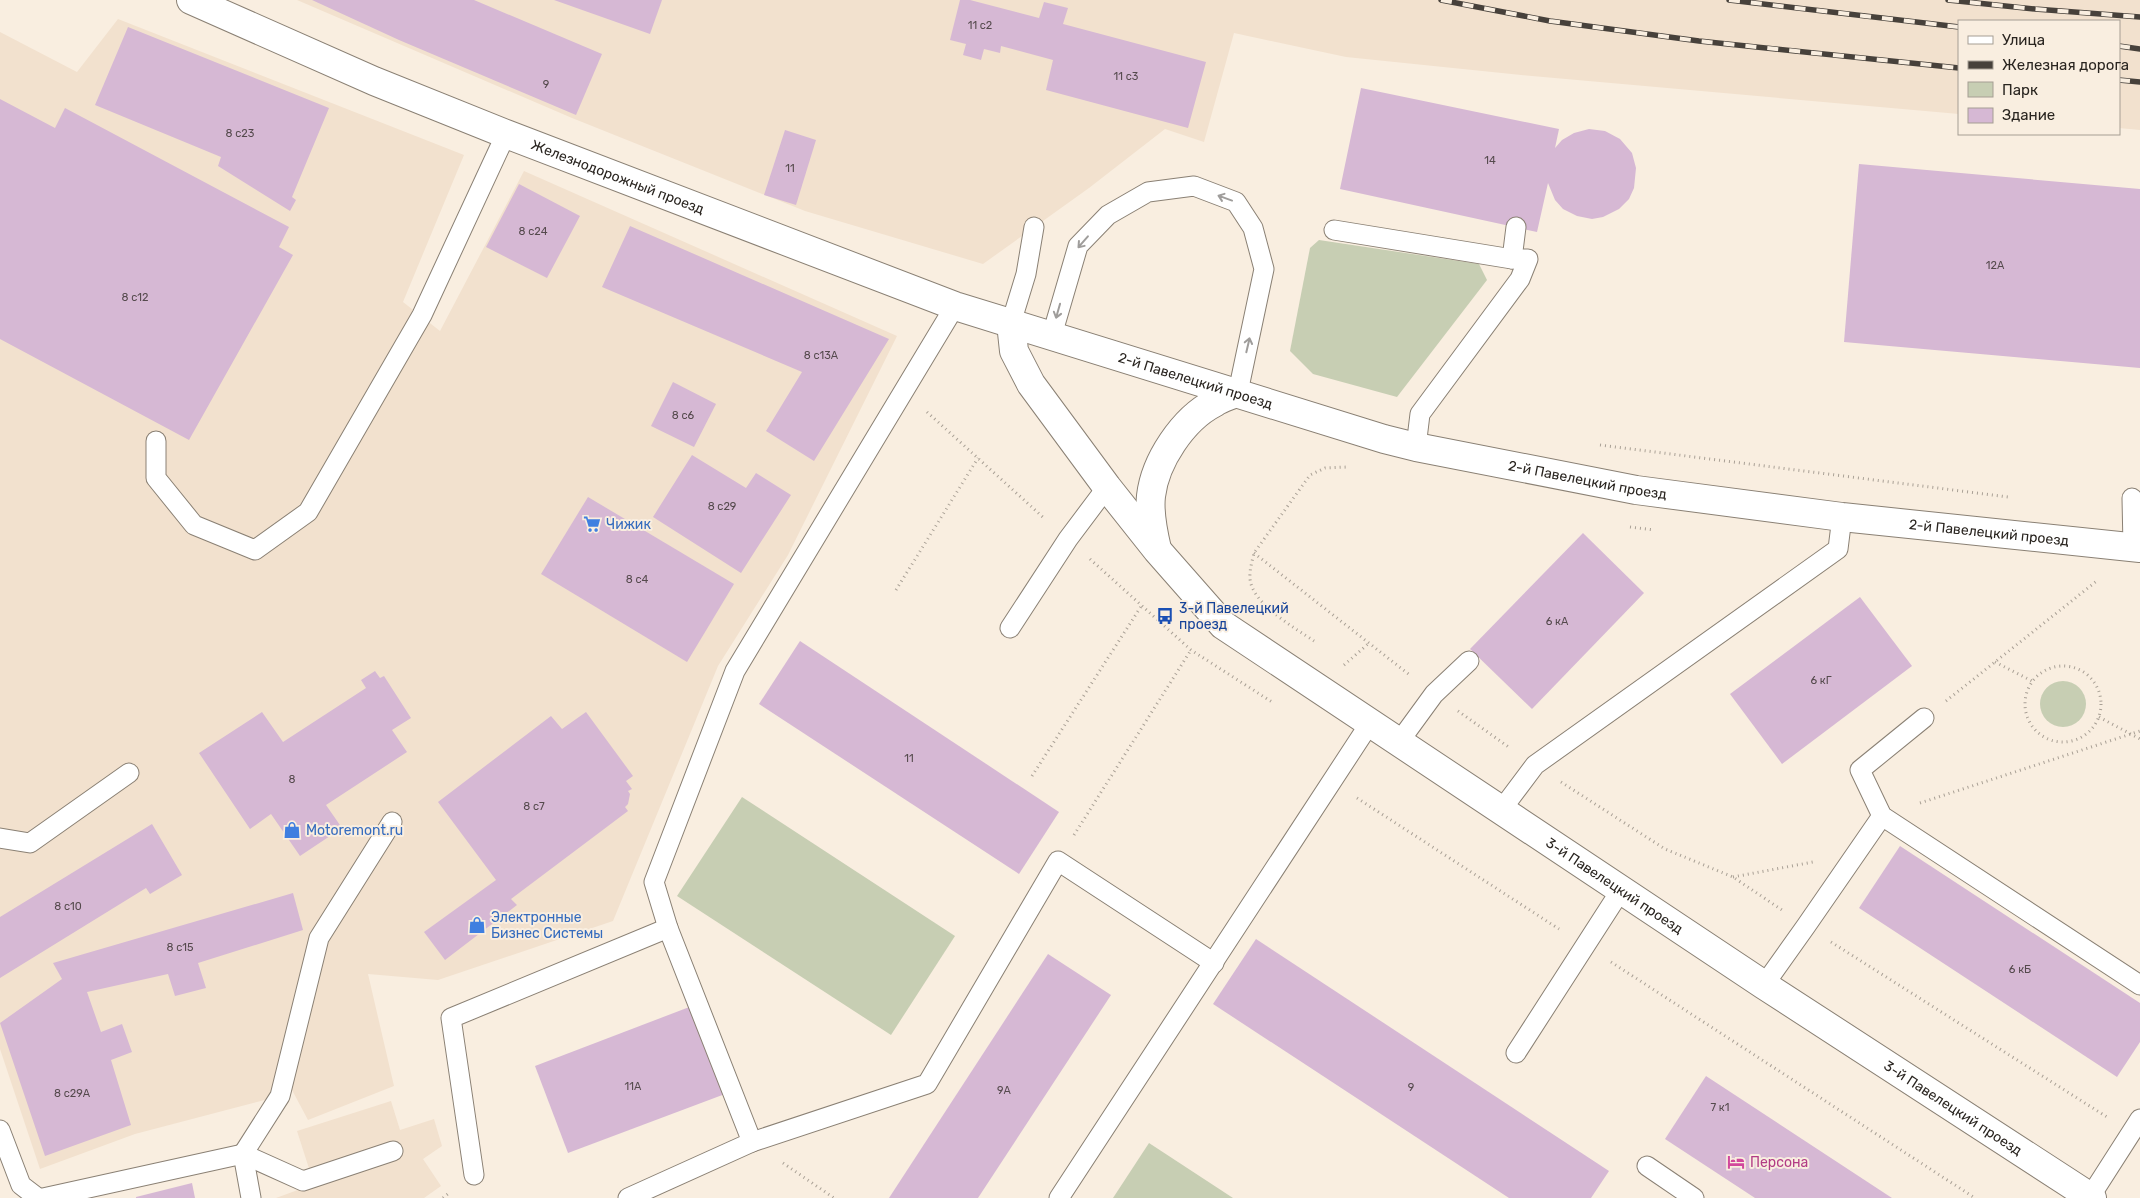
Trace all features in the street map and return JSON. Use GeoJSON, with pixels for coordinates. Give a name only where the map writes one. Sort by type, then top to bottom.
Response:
{"type":"FeatureCollection","features":[{"type":"Feature","properties":{"kind":"street","name":"Железнодорожный проезд"},"geometry":{"type":"LineString","coordinates":[[191,0],[374,81],[506,134],[955,306],[1052,335]]}},
{"type":"Feature","properties":{"kind":"street","name":"3-й Павелецкий проезд"},"geometry":{"type":"LineString","coordinates":[[1011,323],[1014,351],[1031,384],[1107,487],[1157,550],[1223,625],[1764,985],[2091,1197]]}},
{"type":"Feature","properties":{"kind":"street","name":"2-й Павелецкий проезд"},"geometry":{"type":"LineString","coordinates":[[1052,335],[1384,439],[1416,447],[1636,490],[1842,517],[2136,547]]}},
{"type":"Feature","properties":{"kind":"street","name":"3-й Павелецкий проезд"},"geometry":{"type":"LineString","coordinates":[[1157,550],[1152,528],[1151,496],[1159,469],[1173,444],[1192,420],[1213,403],[1238,392]]}},
{"type":"Feature","properties":{"kind":"lane"},"geometry":{"type":"LineString","coordinates":[[156,441],[156,478],[194,525],[255,550],[308,512],[422,315],[506,134]]}},
{"type":"Feature","properties":{"kind":"lane"},"geometry":{"type":"LineString","coordinates":[[1052,335],[1078,246],[1108,216],[1148,192],[1194,186],[1236,202],[1253,228],[1264,269],[1238,392]]}},
{"type":"Feature","properties":{"kind":"lane"},"geometry":{"type":"LineString","coordinates":[[1011,323],[1026,274],[1034,227]]}},
{"type":"Feature","properties":{"kind":"lane"},"geometry":{"type":"LineString","coordinates":[[1512,259],[1516,227]]}},
{"type":"Feature","properties":{"kind":"lane"},"geometry":{"type":"LineString","coordinates":[[1334,230],[1512,259],[1528,259],[1520,279],[1420,414],[1416,447]]}},
{"type":"Feature","properties":{"kind":"lane"},"geometry":{"type":"LineString","coordinates":[[752,1142],[668,928],[654,882],[735,671],[955,306]]}},
{"type":"Feature","properties":{"kind":"lane"},"geometry":{"type":"LineString","coordinates":[[1010,628],[1068,539],[1107,487]]}},
{"type":"Feature","properties":{"kind":"lane"},"geometry":{"type":"LineString","coordinates":[[2132,498],[2136,547]]}},
{"type":"Feature","properties":{"kind":"lane"},"geometry":{"type":"LineString","coordinates":[[1502,809],[1535,765],[1838,549],[1842,517]]}},
{"type":"Feature","properties":{"kind":"lane"},"geometry":{"type":"LineString","coordinates":[[1399,742],[1434,694],[1469,661]]}},
{"type":"Feature","properties":{"kind":"lane"},"geometry":{"type":"LineString","coordinates":[[1924,718],[1860,770],[1882,816],[2140,985]]}},
{"type":"Feature","properties":{"kind":"lane"},"geometry":{"type":"LineString","coordinates":[[1059,1198],[1370,723]]}},
{"type":"Feature","properties":{"kind":"lane"},"geometry":{"type":"LineString","coordinates":[[0,838],[30,843],[129,773]]}},
{"type":"Feature","properties":{"kind":"lane"},"geometry":{"type":"LineString","coordinates":[[1764,985],[1882,816]]}},
{"type":"Feature","properties":{"kind":"lane"},"geometry":{"type":"LineString","coordinates":[[250,1198],[243,1154],[280,1096],[320,938],[392,822]]}},
{"type":"Feature","properties":{"kind":"lane"},"geometry":{"type":"LineString","coordinates":[[628,1198],[752,1142],[927,1084],[1058,861],[1214,963]]}},
{"type":"Feature","properties":{"kind":"lane"},"geometry":{"type":"LineString","coordinates":[[1516,1053],[1621,890]]}},
{"type":"Feature","properties":{"kind":"lane"},"geometry":{"type":"LineString","coordinates":[[474,1175],[451,1018],[668,928]]}},
{"type":"Feature","properties":{"kind":"lane"},"geometry":{"type":"LineString","coordinates":[[2091,1197],[2136,1126]]}},
{"type":"Feature","properties":{"kind":"lane"},"geometry":{"type":"LineString","coordinates":[[0,1130],[21,1185],[38,1198]]}},
{"type":"Feature","properties":{"kind":"lane"},"geometry":{"type":"LineString","coordinates":[[43,1198],[65,1196],[243,1154],[303,1182],[393,1151]]}},
{"type":"Feature","properties":{"kind":"lane"},"geometry":{"type":"LineString","coordinates":[[1648,1166],[1694,1198]]}},
{"type":"Feature","properties":{"kind":"path"},"geometry":{"type":"LineString","coordinates":[[904,391],[1191,650],[1274,704]]}},
{"type":"Feature","properties":{"kind":"path"},"geometry":{"type":"LineString","coordinates":[[1595,445],[2016,498]]}},
{"type":"Feature","properties":{"kind":"path"},"geometry":{"type":"LineString","coordinates":[[896,590],[978,458]]}},
{"type":"Feature","properties":{"kind":"path"},"geometry":{"type":"LineString","coordinates":[[1322,646],[1267,608],[1251,584],[1250,568],[1254,553],[1310,475],[1325,468],[1345,466],[1354,468]]}},
{"type":"Feature","properties":{"kind":"path"},"geometry":{"type":"LineString","coordinates":[[1924,718],[2103,575]]}},
{"type":"Feature","properties":{"kind":"path"},"geometry":{"type":"LineString","coordinates":[[1032,776],[1142,605]]}},
{"type":"Feature","properties":{"kind":"path"},"geometry":{"type":"LineString","coordinates":[[1346,663],[1368,644]]}},
{"type":"Feature","properties":{"kind":"path"},"geometry":{"type":"LineString","coordinates":[[1058,861],[1191,650]]}},
{"type":"Feature","properties":{"kind":"path"},"geometry":{"type":"LineString","coordinates":[[1995,662],[2032,681]]}},
{"type":"Feature","properties":{"kind":"path"},"geometry":{"type":"LineString","coordinates":[[2067,666],[2080,669],[2090,676],[2101,698],[2101,710],[2090,731],[2080,739],[2069,742],[2056,742],[2045,738],[2035,730],[2027,719],[2026,699],[2032,681],[2042,672],[2054,667],[2067,666]]}},
{"type":"Feature","properties":{"kind":"path"},"geometry":{"type":"LineString","coordinates":[[2099,717],[2140,739]]}},
{"type":"Feature","properties":{"kind":"path"},"geometry":{"type":"LineString","coordinates":[[1882,816],[2140,731]]}},
{"type":"Feature","properties":{"kind":"path"},"geometry":{"type":"LineString","coordinates":[[1333,782],[1975,1198]]}},
{"type":"Feature","properties":{"kind":"path"},"geometry":{"type":"LineString","coordinates":[[1732,877],[1857,853]]}},
{"type":"Feature","properties":{"kind":"path"},"geometry":{"type":"LineString","coordinates":[[1806,926],[2136,1126]]}},
{"type":"Feature","properties":{"kind":"path"},"geometry":{"type":"LineString","coordinates":[[752,1142],[834,1198]]}},
{"type":"Feature","properties":{"kind":"shaded area"},"geometry":{"type":"Polygon","coordinates":[[[297,0],[2140,0],[2140,130],[2120,128],[2120,20],[1958,20],[1958,114],[1532,76],[1346,57],[1234,33],[1204,142],[1165,129],[1089,188],[983,264],[805,211],[572,118],[297,0]]]}},
{"type":"Feature","properties":{"kind":"shaded area"},"geometry":{"type":"Polygon","coordinates":[[[118,19],[464,155],[403,302],[440,331],[524,171],[897,336],[788,555],[718,666],[613,921],[438,980],[368,974],[394,1086],[308,1120],[292,1090],[280,1096],[135,1134],[40,1169],[0,1049],[0,32],[77,72],[118,19]]]}},
{"type":"Feature","properties":{"kind":"shaded area"},"geometry":{"type":"Polygon","coordinates":[[[391,1101],[400,1130],[434,1119],[442,1146],[423,1159],[441,1186],[424,1198],[276,1198],[314,1184],[297,1131],[391,1101]]]}},
{"type":"Feature","properties":{"kind":"green space"},"geometry":{"type":"Polygon","coordinates":[[[1319,240],[1479,264],[1487,280],[1397,397],[1313,374],[1290,351],[1310,248],[1319,240]]]}},
{"type":"Feature","properties":{"kind":"green space"},"geometry":{"type":"Polygon","coordinates":[[[2068,681],[2072,682],[2082,691],[2085,695],[2085,713],[2076,723],[2068,727],[2058,727],[2050,723],[2041,713],[2040,699],[2044,691],[2054,682],[2068,681]]]}},
{"type":"Feature","properties":{"kind":"green space"},"geometry":{"type":"Polygon","coordinates":[[[742,797],[955,936],[891,1035],[677,896],[742,797]]]}},
{"type":"Feature","properties":{"kind":"green space"},"geometry":{"type":"Polygon","coordinates":[[[1149,1143],[1233,1198],[1113,1198],[1149,1143]]]}},
{"type":"Feature","properties":{"kind":"building"},"geometry":{"type":"Polygon","coordinates":[[[312,0],[474,0],[602,54],[576,115],[399,40],[312,0]]]}},
{"type":"Feature","properties":{"kind":"building"},"geometry":{"type":"Polygon","coordinates":[[[554,0],[662,0],[650,34],[554,0]]]}},
{"type":"Feature","properties":{"kind":"building"},"geometry":{"type":"Polygon","coordinates":[[[960,0],[970,0],[1039,18],[1044,2],[1068,8],[1063,24],[1206,62],[1188,128],[1046,90],[1053,60],[1001,46],[1000,53],[984,49],[981,60],[963,55],[966,44],[950,40],[960,0]]]}},
{"type":"Feature","properties":{"kind":"building"},"geometry":{"type":"Polygon","coordinates":[[[128,27],[329,108],[292,197],[296,200],[290,211],[218,166],[221,157],[95,105],[128,27]]]}},
{"type":"Feature","properties":{"kind":"building"},"geometry":{"type":"Polygon","coordinates":[[[1361,88],[1559,129],[1555,148],[1562,140],[1574,133],[1589,129],[1605,131],[1620,139],[1632,153],[1636,168],[1634,188],[1629,199],[1619,209],[1603,217],[1592,219],[1577,216],[1563,209],[1555,200],[1548,183],[1537,232],[1340,189],[1361,88]]]}},
{"type":"Feature","properties":{"kind":"building"},"geometry":{"type":"Polygon","coordinates":[[[0,99],[55,128],[65,108],[289,227],[279,247],[293,255],[189,440],[0,339],[0,99]]]}},
{"type":"Feature","properties":{"kind":"building"},"geometry":{"type":"Polygon","coordinates":[[[785,130],[816,140],[796,205],[764,195],[785,130]]]}},
{"type":"Feature","properties":{"kind":"building"},"geometry":{"type":"Polygon","coordinates":[[[1859,164],[2140,189],[2140,368],[1844,342],[1859,164]]]}},
{"type":"Feature","properties":{"kind":"building"},"geometry":{"type":"Polygon","coordinates":[[[519,184],[580,216],[547,278],[486,247],[519,184]]]}},
{"type":"Feature","properties":{"kind":"building"},"geometry":{"type":"Polygon","coordinates":[[[630,226],[889,339],[814,461],[766,431],[802,372],[602,287],[630,226]]]}},
{"type":"Feature","properties":{"kind":"building"},"geometry":{"type":"Polygon","coordinates":[[[673,382],[716,404],[694,447],[651,426],[673,382]]]}},
{"type":"Feature","properties":{"kind":"building"},"geometry":{"type":"Polygon","coordinates":[[[692,455],[746,488],[756,473],[791,495],[741,573],[653,517],[692,455]]]}},
{"type":"Feature","properties":{"kind":"building"},"geometry":{"type":"Polygon","coordinates":[[[588,497],[734,584],[687,662],[541,574],[588,497]]]}},
{"type":"Feature","properties":{"kind":"building"},"geometry":{"type":"Polygon","coordinates":[[[1583,533],[1644,593],[1532,709],[1470,649],[1583,533]]]}},
{"type":"Feature","properties":{"kind":"building"},"geometry":{"type":"Polygon","coordinates":[[[1860,597],[1912,666],[1782,764],[1730,694],[1860,597]]]}},
{"type":"Feature","properties":{"kind":"building"},"geometry":{"type":"Polygon","coordinates":[[[800,641],[1059,812],[1019,874],[759,704],[800,641]]]}},
{"type":"Feature","properties":{"kind":"building"},"geometry":{"type":"Polygon","coordinates":[[[375,671],[380,678],[384,676],[411,718],[392,730],[407,752],[326,805],[342,828],[300,856],[271,814],[250,829],[199,753],[262,712],[283,742],[366,688],[361,680],[375,671]]]}},
{"type":"Feature","properties":{"kind":"building"},"geometry":{"type":"Polygon","coordinates":[[[586,712],[633,776],[626,781],[632,789],[628,791],[630,794],[628,804],[625,807],[628,811],[511,899],[517,905],[445,960],[424,932],[496,880],[438,802],[551,716],[562,729],[586,712]]]}},
{"type":"Feature","properties":{"kind":"building"},"geometry":{"type":"Polygon","coordinates":[[[152,824],[182,875],[150,894],[146,888],[0,978],[0,917],[152,824]]]}},
{"type":"Feature","properties":{"kind":"building"},"geometry":{"type":"Polygon","coordinates":[[[1900,846],[2140,1003],[2140,1042],[2117,1077],[1859,908],[1900,846]]]}},
{"type":"Feature","properties":{"kind":"building"},"geometry":{"type":"Polygon","coordinates":[[[293,893],[303,930],[198,963],[206,988],[175,996],[168,974],[87,992],[101,1032],[122,1024],[132,1052],[111,1060],[131,1125],[45,1156],[0,1023],[62,979],[53,963],[293,893]]]}},
{"type":"Feature","properties":{"kind":"building"},"geometry":{"type":"Polygon","coordinates":[[[1256,939],[1609,1171],[1591,1198],[1509,1198],[1213,1004],[1256,939]]]}},
{"type":"Feature","properties":{"kind":"building"},"geometry":{"type":"Polygon","coordinates":[[[1048,954],[1111,995],[978,1198],[889,1198],[1048,954]]]}},
{"type":"Feature","properties":{"kind":"building"},"geometry":{"type":"Polygon","coordinates":[[[692,1006],[725,1094],[568,1153],[535,1066],[692,1006]]]}},
{"type":"Feature","properties":{"kind":"building"},"geometry":{"type":"Polygon","coordinates":[[[1706,1076],[1892,1198],[1755,1198],[1665,1139],[1706,1076]]]}},
{"type":"Feature","properties":{"kind":"building"},"geometry":{"type":"Polygon","coordinates":[[[192,1183],[195,1198],[136,1198],[136,1197],[192,1183]]]}},
{"type":"Feature","properties":{"kind":"railway"},"geometry":{"type":"LineString","coordinates":[[1441,0],[1550,21],[1699,41],[1958,68]]}},
{"type":"Feature","properties":{"kind":"railway"},"geometry":{"type":"LineString","coordinates":[[1729,0],[1958,27]]}},
{"type":"Feature","properties":{"kind":"railway"},"geometry":{"type":"LineString","coordinates":[[1948,0],[2140,17]]}},
{"type":"Feature","properties":{"kind":"railway"},"geometry":{"type":"LineString","coordinates":[[2120,46],[2140,49]]}},
{"type":"Feature","properties":{"kind":"railway"},"geometry":{"type":"LineString","coordinates":[[2120,80],[2140,82]]}},
{"type":"Feature","properties":{"kind":"place","name":"Чижик"},"geometry":{"type":"Point","coordinates":[592,524]}},
{"type":"Feature","properties":{"kind":"place","name":"3-й Павелецкий проезд"},"geometry":{"type":"Point","coordinates":[1165,616]}},
{"type":"Feature","properties":{"kind":"place","name":"Motoremont.ru"},"geometry":{"type":"Point","coordinates":[292,830]}},
{"type":"Feature","properties":{"kind":"place","name":"Электронные Бизнес Системы"},"geometry":{"type":"Point","coordinates":[477,925]}},
{"type":"Feature","properties":{"kind":"place","name":"Персона"},"geometry":{"type":"Point","coordinates":[1736,1162]}}]}
